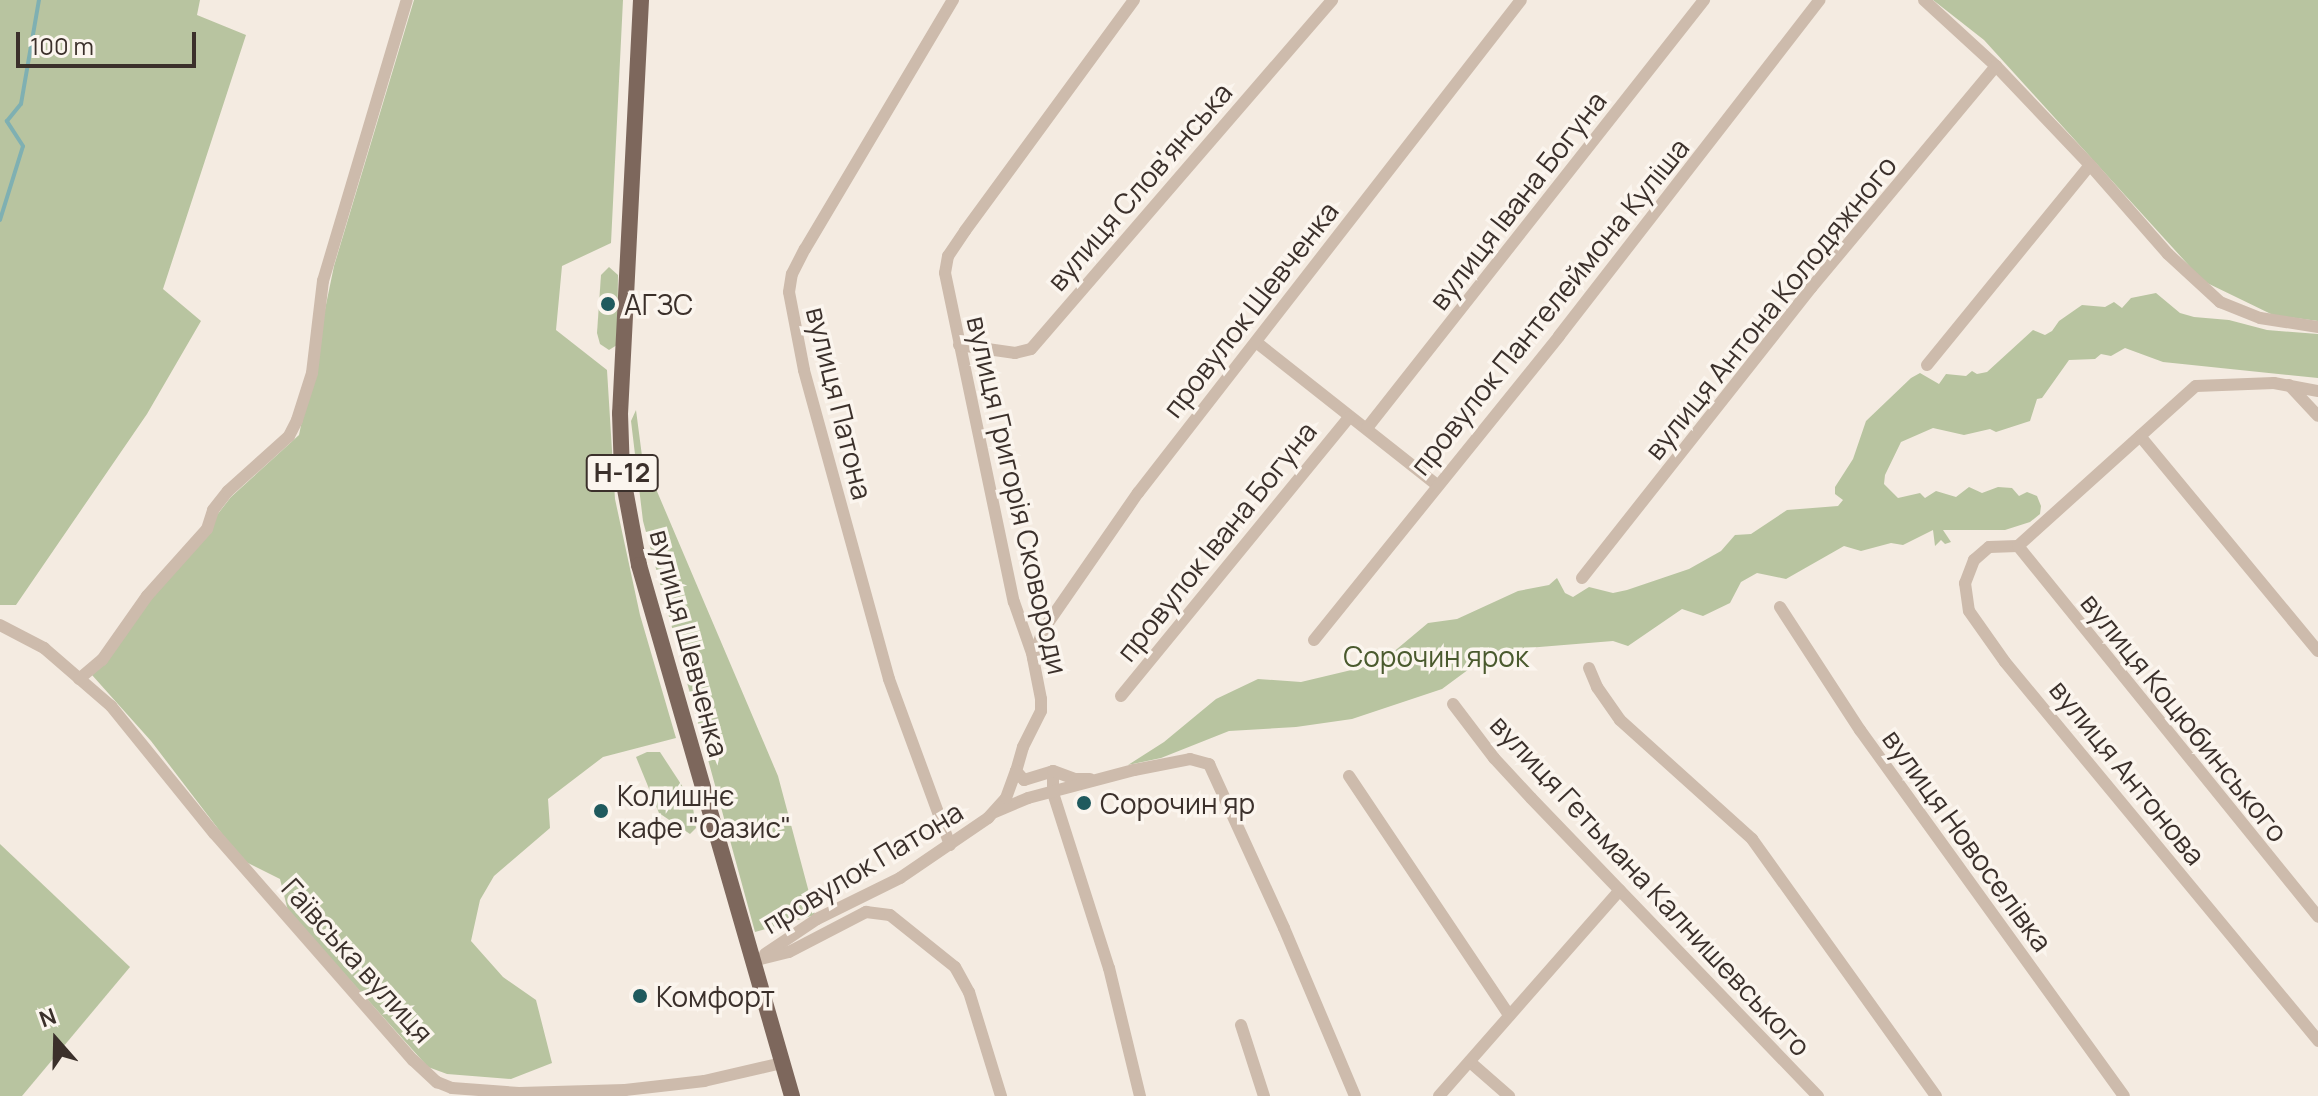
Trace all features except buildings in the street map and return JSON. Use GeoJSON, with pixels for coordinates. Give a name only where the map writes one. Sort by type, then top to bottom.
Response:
{"type":"FeatureCollection","features":[{"type":"Feature","properties":{"kind":"main road","name":"вулиця Шевченка"},"geometry":{"type":"LineString","coordinates":[[641,0],[620,413],[622,473],[639,565],[792,1096]]}},
{"type":"Feature","properties":{"kind":"street"},"geometry":{"type":"LineString","coordinates":[[79,679],[102,660],[147,596],[207,529],[213,510],[228,491],[289,436],[297,420],[312,373],[323,281],[407,0]]}},
{"type":"Feature","properties":{"kind":"street","name":"вулиця Патона"},"geometry":{"type":"LineString","coordinates":[[950,845],[889,679],[797,342],[789,292],[792,274],[805,249],[953,0]]}},
{"type":"Feature","properties":{"kind":"street","name":"вулиця Григорія Сковороди"},"geometry":{"type":"LineString","coordinates":[[1016,771],[1023,747],[1041,711],[1033,658],[1014,602],[946,290],[948,256],[1134,0]]}},
{"type":"Feature","properties":{"kind":"street","name":"вулиця Слов'янська"},"geometry":{"type":"LineString","coordinates":[[959,345],[1015,353],[1031,349],[1332,0]]}},
{"type":"Feature","properties":{"kind":"street","name":"провулок Шевченка"},"geometry":{"type":"LineString","coordinates":[[1033,658],[1043,630],[1138,493],[1521,0]]}},
{"type":"Feature","properties":{"kind":"street","name":"вулиця Івана Богуна"},"geometry":{"type":"LineString","coordinates":[[1367,428],[1704,0]]}},
{"type":"Feature","properties":{"kind":"street","name":"провулок Пантелеймона Куліша"},"geometry":{"type":"LineString","coordinates":[[1314,640],[1737,110],[1820,0]]}},
{"type":"Feature","properties":{"kind":"street"},"geometry":{"type":"LineString","coordinates":[[1924,0],[1996,66],[2090,165],[2168,254],[2220,302],[2239,312],[2318,327]]}},
{"type":"Feature","properties":{"kind":"street"},"geometry":{"type":"LineString","coordinates":[[1941,0],[1947,21]]}},
{"type":"Feature","properties":{"kind":"street","name":"вулиця Антона Колодяжного"},"geometry":{"type":"LineString","coordinates":[[1582,578],[1811,288],[1996,66]]}},
{"type":"Feature","properties":{"kind":"street"},"geometry":{"type":"LineString","coordinates":[[1927,365],[2090,165]]}},
{"type":"Feature","properties":{"kind":"street"},"geometry":{"type":"LineString","coordinates":[[1256,342],[1437,485]]}},
{"type":"Feature","properties":{"kind":"street"},"geometry":{"type":"LineString","coordinates":[[2018,546],[2196,386],[2233,382],[2289,385],[2318,391]]}},
{"type":"Feature","properties":{"kind":"street"},"geometry":{"type":"LineString","coordinates":[[2289,385],[2318,416]]}},
{"type":"Feature","properties":{"kind":"street","name":"провулок Івана Богуна"},"geometry":{"type":"LineString","coordinates":[[1121,696],[1349,417]]}},
{"type":"Feature","properties":{"kind":"street"},"geometry":{"type":"LineString","coordinates":[[2140,436],[2318,651]]}},
{"type":"Feature","properties":{"kind":"street","name":"вулиця Коцюбинського"},"geometry":{"type":"LineString","coordinates":[[2018,546],[2318,917]]}},
{"type":"Feature","properties":{"kind":"street","name":"вулиця Антонова"},"geometry":{"type":"LineString","coordinates":[[2018,546],[1989,547],[1974,560],[1964,593],[1969,611],[2015,674],[2318,1041]]}},
{"type":"Feature","properties":{"kind":"street","name":"вулиця Новоселівка"},"geometry":{"type":"LineString","coordinates":[[1780,607],[1860,730],[2124,1096]]}},
{"type":"Feature","properties":{"kind":"street","name":"Гаївська вулиця"},"geometry":{"type":"LineString","coordinates":[[0,625],[44,648],[124,721],[214,833],[413,1060],[437,1082],[468,1094],[653,1088],[704,1081],[782,1063]]}},
{"type":"Feature","properties":{"kind":"street"},"geometry":{"type":"LineString","coordinates":[[1589,668],[1604,698],[1620,720],[1752,839],[1936,1096]]}},
{"type":"Feature","properties":{"kind":"street","name":"вулиця Гетьмана Калнишевського"},"geometry":{"type":"LineString","coordinates":[[1453,704],[1494,758],[1818,1096]]}},
{"type":"Feature","properties":{"kind":"street"},"geometry":{"type":"LineString","coordinates":[[1016,771],[1024,780],[1053,771],[1075,779],[1113,776],[1190,759],[1209,764],[1284,928],[1355,1096]]}},
{"type":"Feature","properties":{"kind":"street","name":"провулок Патона"},"geometry":{"type":"LineString","coordinates":[[995,812],[1006,798],[1016,771]]}},
{"type":"Feature","properties":{"kind":"street"},"geometry":{"type":"LineString","coordinates":[[1053,771],[1053,793],[1109,968],[1140,1096]]}},
{"type":"Feature","properties":{"kind":"street","name":"провулок Патона"},"geometry":{"type":"LineString","coordinates":[[752,961],[817,919],[900,878],[995,812],[1028,798],[1113,776]]}},
{"type":"Feature","properties":{"kind":"street"},"geometry":{"type":"LineString","coordinates":[[1349,776],[1509,1015]]}},
{"type":"Feature","properties":{"kind":"street"},"geometry":{"type":"LineString","coordinates":[[1439,1096],[1620,890]]}},
{"type":"Feature","properties":{"kind":"street"},"geometry":{"type":"LineString","coordinates":[[752,961],[789,952],[866,912],[890,915],[955,967],[974,1005],[1001,1096]]}},
{"type":"Feature","properties":{"kind":"street"},"geometry":{"type":"LineString","coordinates":[[1241,1025],[1264,1096]]}},
{"type":"Feature","properties":{"kind":"street"},"geometry":{"type":"LineString","coordinates":[[1470,1062],[1509,1096]]}},
{"type":"Feature","properties":{"kind":"green space"},"geometry":{"type":"Polygon","coordinates":[[[0,0],[200,0],[197,15],[246,35],[163,289],[201,321],[147,414],[16,605],[0,605],[0,0]]]}},
{"type":"Feature","properties":{"kind":"green space"},"geometry":{"type":"Polygon","coordinates":[[[414,0],[623,0],[611,243],[562,266],[556,330],[607,370],[615,499],[640,615],[676,738],[603,757],[548,799],[550,828],[494,876],[480,900],[471,941],[503,977],[536,1000],[552,1063],[511,1079],[447,1074],[428,1067],[288,911],[280,879],[242,860],[151,741],[92,675],[231,497],[299,435],[334,266],[414,0]]]}},
{"type":"Feature","properties":{"kind":"green space"},"geometry":{"type":"Polygon","coordinates":[[[1933,0],[2318,0],[2318,321],[2273,315],[2203,281],[1984,40],[1933,0]]]}},
{"type":"Feature","properties":{"kind":"green space"},"geometry":{"type":"Polygon","coordinates":[[[609,267],[618,275],[617,345],[609,350],[600,344],[597,333],[601,275],[609,267]]]}},
{"type":"Feature","properties":{"kind":"green space","name":"Сорочин ярок"},"geometry":{"type":"Polygon","coordinates":[[[2156,293],[2180,313],[2194,317],[2229,320],[2267,330],[2318,334],[2318,378],[2163,362],[2125,348],[2111,356],[2101,354],[2095,359],[2069,360],[2042,398],[2037,399],[2030,421],[1996,432],[1990,429],[1964,435],[1933,428],[1901,442],[1885,475],[1884,484],[1898,498],[1920,493],[1925,498],[1936,491],[1956,497],[1969,487],[1982,493],[1998,487],[2012,488],[2019,496],[2027,492],[2037,496],[2041,506],[2040,514],[2030,522],[2005,530],[1943,530],[1951,542],[1945,544],[1941,540],[1935,546],[1933,530],[1903,545],[1891,543],[1861,551],[1844,546],[1786,579],[1757,573],[1741,582],[1730,603],[1703,616],[1682,609],[1628,646],[1613,641],[1502,650],[1484,658],[1442,689],[1352,719],[1296,727],[1229,731],[1161,758],[1128,765],[1164,742],[1216,699],[1258,679],[1301,682],[1364,667],[1391,654],[1428,623],[1457,619],[1518,591],[1549,585],[1557,578],[1565,593],[1573,597],[1589,587],[1613,593],[1627,590],[1689,569],[1721,551],[1735,535],[1751,534],[1787,510],[1838,506],[1843,500],[1835,494],[1835,487],[1853,459],[1866,421],[1911,378],[1920,373],[1939,384],[1946,374],[1966,376],[1972,371],[1977,374],[1987,372],[2033,330],[2045,335],[2082,305],[2105,307],[2114,302],[2122,308],[2131,298],[2156,293]]]}},
{"type":"Feature","properties":{"kind":"green space"},"geometry":{"type":"Polygon","coordinates":[[[636,410],[642,456],[778,776],[815,915],[755,932],[643,521],[631,421],[636,410]]]}},
{"type":"Feature","properties":{"kind":"green space"},"geometry":{"type":"Polygon","coordinates":[[[647,752],[660,752],[692,801],[696,828],[690,834],[659,813],[636,757],[647,752]]]}},
{"type":"Feature","properties":{"kind":"green space"},"geometry":{"type":"Polygon","coordinates":[[[0,844],[130,967],[22,1096],[0,1096],[0,844]]]}},
{"type":"Feature","properties":{"kind":"waterway"},"geometry":{"type":"LineString","coordinates":[[0,220],[23,146],[7,121],[21,104],[39,0]]}},
{"type":"Feature","properties":{"kind":"place","name":"АГЗС"},"geometry":{"type":"Point","coordinates":[608,304]}},
{"type":"Feature","properties":{"kind":"place","name":"Сорочин яр"},"geometry":{"type":"Point","coordinates":[1084,803]}},
{"type":"Feature","properties":{"kind":"place","name":"Колишнє кафе \"Оазис\""},"geometry":{"type":"Point","coordinates":[601,811]}},
{"type":"Feature","properties":{"kind":"place","name":"Комфорт"},"geometry":{"type":"Point","coordinates":[640,996]}}]}
